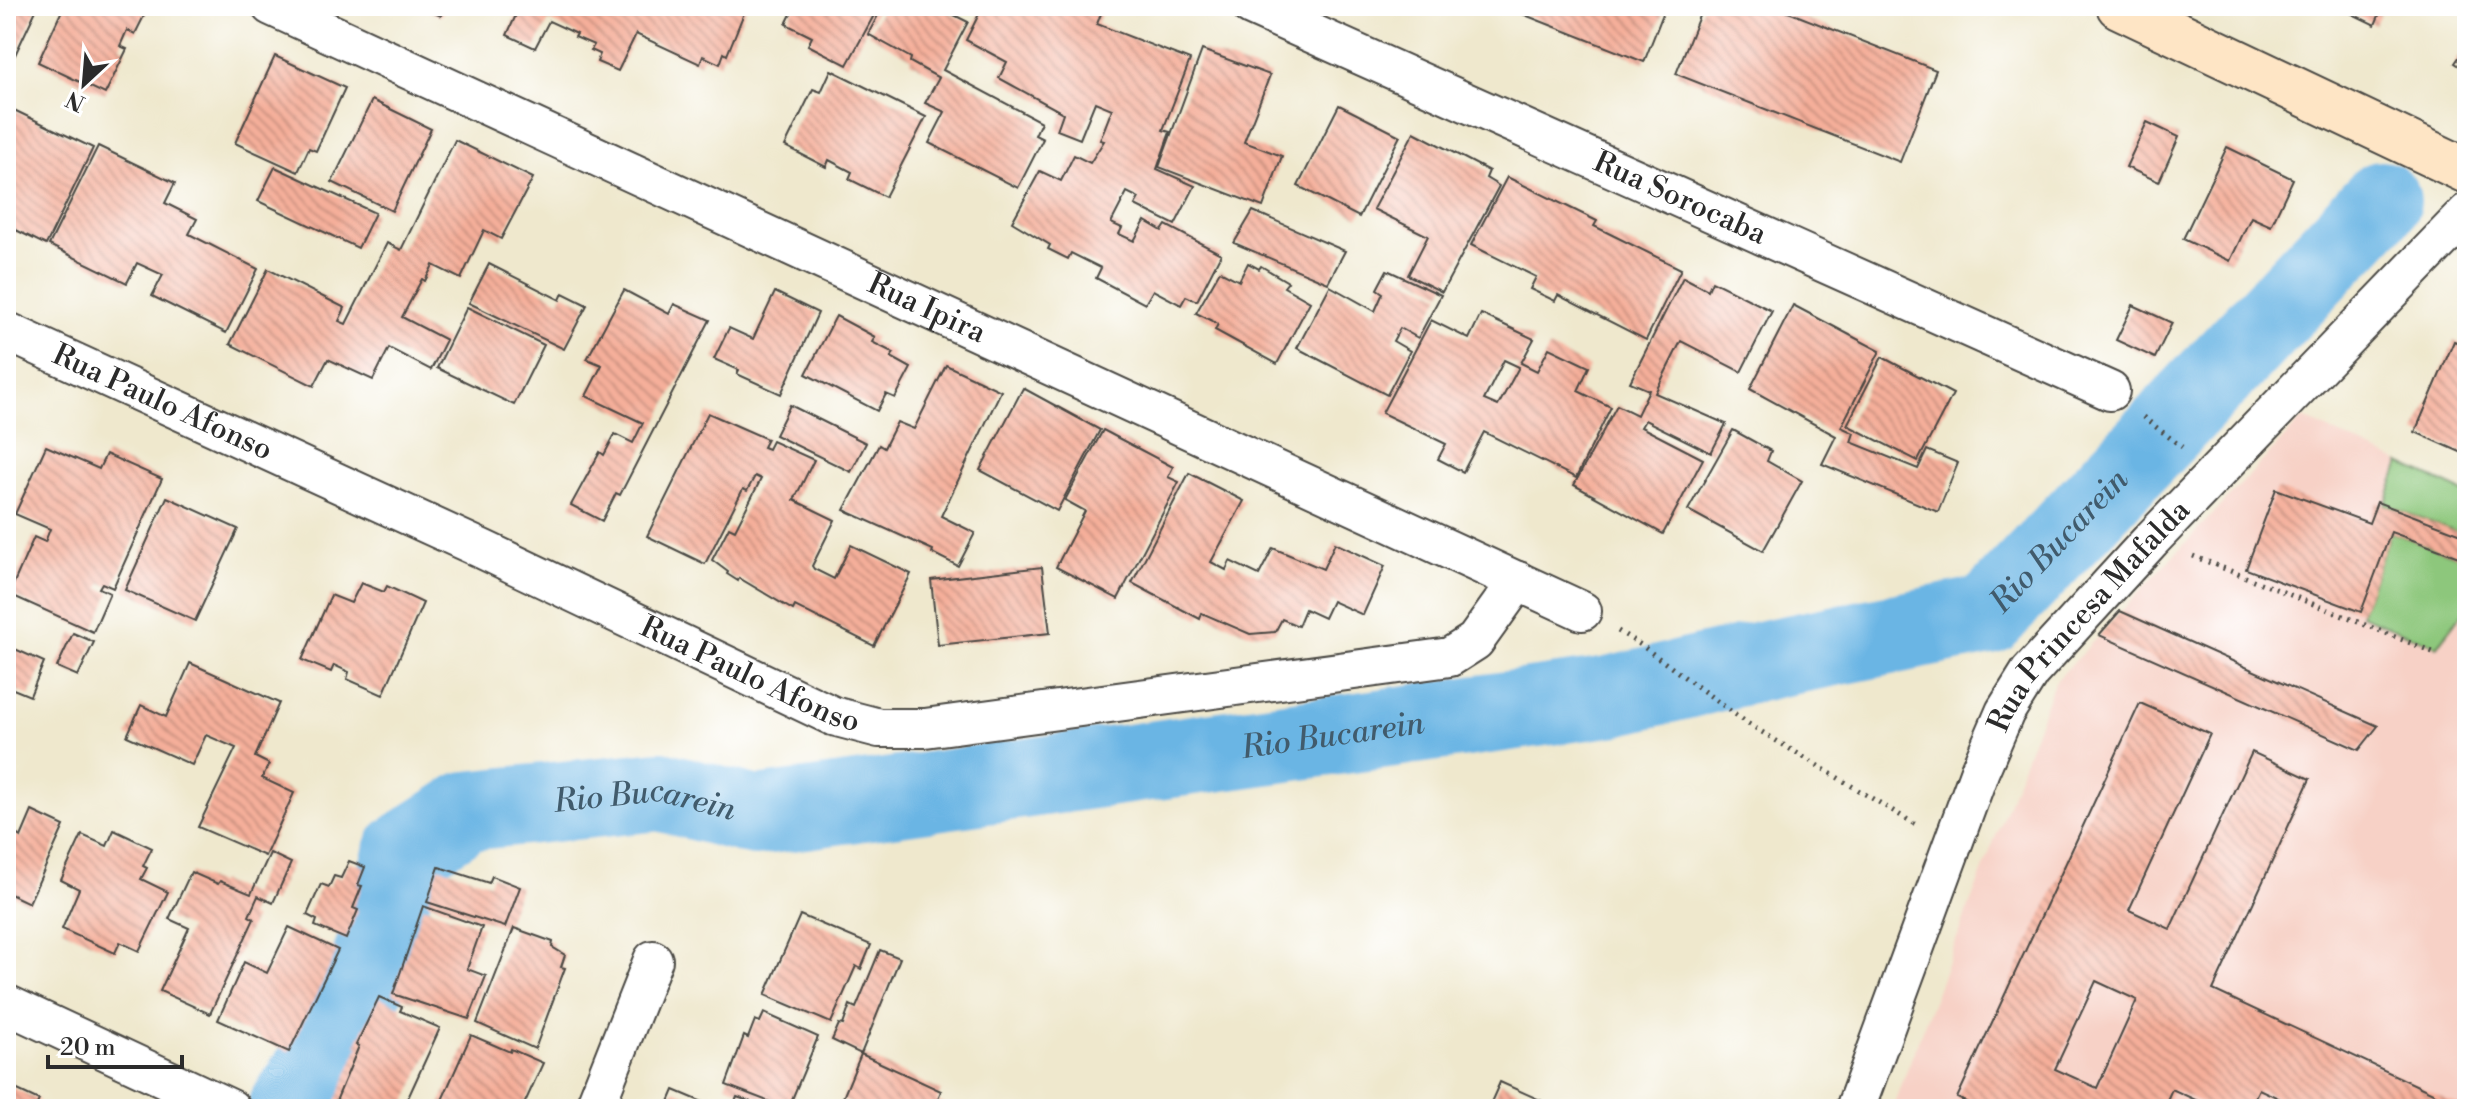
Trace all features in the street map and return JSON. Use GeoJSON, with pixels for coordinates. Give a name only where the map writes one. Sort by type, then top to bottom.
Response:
{"type":"FeatureCollection","features":[{"type":"Feature","properties":{"kind":"main road"},"geometry":{"type":"LineString","coordinates":[[2119,6],[2467,171]]}},
{"type":"Feature","properties":{"kind":"street","name":"Rua Ipira"},"geometry":{"type":"LineString","coordinates":[[271,6],[1582,611]]}},
{"type":"Feature","properties":{"kind":"street","name":"Rua Sorocaba"},"geometry":{"type":"LineString","coordinates":[[1251,6],[2110,391]]}},
{"type":"Feature","properties":{"kind":"street","name":"Rua Princesa Mafalda"},"geometry":{"type":"LineString","coordinates":[[1855,1109],[1987,755],[2005,712],[2030,672],[2151,540],[2467,213]]}},
{"type":"Feature","properties":{"kind":"street","name":"Rua Paulo Afonso"},"geometry":{"type":"LineString","coordinates":[[6,331],[482,549],[833,716],[879,728],[925,728],[1450,657],[1475,641],[1518,581]]}},
{"type":"Feature","properties":{"kind":"street"},"geometry":{"type":"LineString","coordinates":[[594,1109],[653,960]]}},
{"type":"Feature","properties":{"kind":"street"},"geometry":{"type":"LineString","coordinates":[[6,1004],[231,1109]]}},
{"type":"Feature","properties":{"kind":"path"},"geometry":{"type":"LineString","coordinates":[[2110,391],[2188,452]]}},
{"type":"Feature","properties":{"kind":"path"},"geometry":{"type":"LineString","coordinates":[[2151,540],[2433,652]]}},
{"type":"Feature","properties":{"kind":"path"},"geometry":{"type":"LineString","coordinates":[[1641,645],[1747,723],[1954,847]]}},
{"type":"Feature","properties":{"kind":"shaded area"},"geometry":{"type":"Polygon","coordinates":[[[2303,418],[2467,494],[2467,1109],[1892,1109],[2054,683],[2303,418]]]}},
{"type":"Feature","properties":{"kind":"green space"},"geometry":{"type":"Polygon","coordinates":[[[2400,463],[2467,494],[2467,536],[2385,505],[2400,463]]]}},
{"type":"Feature","properties":{"kind":"green space"},"geometry":{"type":"Polygon","coordinates":[[[2391,532],[2467,560],[2467,607],[2437,646],[2360,615],[2391,532]]]}},
{"type":"Feature","properties":{"kind":"building"},"geometry":{"type":"Polygon","coordinates":[[[6,6],[38,6],[15,55],[6,51],[6,6]]]}},
{"type":"Feature","properties":{"kind":"building"},"geometry":{"type":"Polygon","coordinates":[[[64,6],[149,6],[135,34],[127,30],[120,46],[127,49],[105,94],[38,62],[64,6]]]}},
{"type":"Feature","properties":{"kind":"building"},"geometry":{"type":"Polygon","coordinates":[[[418,6],[445,6],[441,16],[418,6]]]}},
{"type":"Feature","properties":{"kind":"building"},"geometry":{"type":"Polygon","coordinates":[[[520,6],[746,8],[727,55],[724,53],[720,64],[703,56],[700,64],[636,34],[618,71],[597,62],[600,54],[591,50],[594,45],[549,21],[535,48],[507,35],[520,6]]]}},
{"type":"Feature","properties":{"kind":"building"},"geometry":{"type":"Polygon","coordinates":[[[795,6],[879,6],[847,65],[808,45],[812,37],[786,24],[795,6]]]}},
{"type":"Feature","properties":{"kind":"building"},"geometry":{"type":"Polygon","coordinates":[[[883,6],[953,6],[950,13],[968,22],[943,70],[1041,122],[1035,135],[1043,139],[1018,188],[929,143],[945,112],[925,103],[939,78],[868,34],[883,6]]]}},
{"type":"Feature","properties":{"kind":"building"},"geometry":{"type":"Polygon","coordinates":[[[983,6],[1104,6],[1097,24],[1190,60],[1163,130],[1170,132],[1157,169],[1195,186],[1175,225],[1135,205],[1139,198],[1127,192],[1111,223],[1122,228],[1119,234],[1134,241],[1145,221],[1162,231],[1166,225],[1221,254],[1197,301],[1186,296],[1181,305],[1153,290],[1145,304],[1096,278],[1101,268],[1071,253],[1068,259],[1048,249],[1050,245],[1012,222],[1040,171],[1061,181],[1074,155],[1090,163],[1104,141],[1100,140],[1112,109],[1095,102],[1080,139],[1057,130],[1063,113],[999,78],[1007,62],[966,40],[983,6]]]}},
{"type":"Feature","properties":{"kind":"building"},"geometry":{"type":"Polygon","coordinates":[[[1502,6],[1666,6],[1644,62],[1502,6]]]}},
{"type":"Feature","properties":{"kind":"building"},"geometry":{"type":"Polygon","coordinates":[[[1703,6],[1773,6],[1936,70],[1900,162],[1676,74],[1703,6]]]}},
{"type":"Feature","properties":{"kind":"building"},"geometry":{"type":"Polygon","coordinates":[[[2343,6],[2383,6],[2375,25],[2342,9],[2343,6]]]}},
{"type":"Feature","properties":{"kind":"building"},"geometry":{"type":"Polygon","coordinates":[[[2467,46],[2467,71],[2455,63],[2467,46]]]}},
{"type":"Feature","properties":{"kind":"building"},"geometry":{"type":"Polygon","coordinates":[[[1202,50],[1270,75],[1244,142],[1282,156],[1263,207],[1159,167],[1202,50]]]}},
{"type":"Feature","properties":{"kind":"building"},"geometry":{"type":"Polygon","coordinates":[[[275,56],[345,88],[316,151],[309,148],[298,172],[235,143],[275,56]]]}},
{"type":"Feature","properties":{"kind":"building"},"geometry":{"type":"Polygon","coordinates":[[[831,70],[926,117],[885,197],[849,179],[852,172],[829,160],[826,167],[785,146],[813,89],[821,92],[831,70]]]}},
{"type":"Feature","properties":{"kind":"building"},"geometry":{"type":"Polygon","coordinates":[[[372,100],[431,129],[392,211],[332,182],[372,100]]]}},
{"type":"Feature","properties":{"kind":"building"},"geometry":{"type":"Polygon","coordinates":[[[1339,105],[1400,136],[1359,217],[1298,186],[1339,105]]]}},
{"type":"Feature","properties":{"kind":"building"},"geometry":{"type":"Polygon","coordinates":[[[14,110],[93,148],[46,245],[16,230],[14,235],[6,232],[6,127],[14,110]]]}},
{"type":"Feature","properties":{"kind":"building"},"geometry":{"type":"Polygon","coordinates":[[[2147,122],[2179,137],[2159,182],[2126,167],[2147,122]]]}},
{"type":"Feature","properties":{"kind":"building"},"geometry":{"type":"Polygon","coordinates":[[[1414,132],[1489,171],[1486,178],[1499,186],[1442,292],[1408,275],[1428,236],[1373,209],[1414,132]]]}},
{"type":"Feature","properties":{"kind":"building"},"geometry":{"type":"Polygon","coordinates":[[[455,140],[533,178],[501,239],[484,230],[461,279],[433,265],[425,281],[422,279],[402,317],[446,340],[431,370],[389,348],[373,380],[328,359],[314,386],[230,344],[268,269],[345,308],[339,321],[346,324],[387,243],[401,250],[455,140]]]}},
{"type":"Feature","properties":{"kind":"building"},"geometry":{"type":"Polygon","coordinates":[[[98,146],[175,183],[165,203],[197,219],[189,234],[258,269],[226,333],[152,296],[163,275],[137,263],[127,283],[49,245],[98,146]]]}},
{"type":"Feature","properties":{"kind":"building"},"geometry":{"type":"Polygon","coordinates":[[[2227,147],[2293,179],[2271,226],[2251,217],[2230,261],[2183,239],[2227,147]]]}},
{"type":"Feature","properties":{"kind":"building"},"geometry":{"type":"Polygon","coordinates":[[[275,167],[375,213],[358,248],[258,201],[275,167]]]}},
{"type":"Feature","properties":{"kind":"building"},"geometry":{"type":"Polygon","coordinates":[[[1507,177],[1597,221],[1594,226],[1681,269],[1646,340],[1558,295],[1555,301],[1530,289],[1536,277],[1471,245],[1507,177]]]}},
{"type":"Feature","properties":{"kind":"building"},"geometry":{"type":"Polygon","coordinates":[[[1253,211],[1345,251],[1328,283],[1234,243],[1253,211]]]}},
{"type":"Feature","properties":{"kind":"building"},"geometry":{"type":"Polygon","coordinates":[[[1248,263],[1259,269],[1261,266],[1288,282],[1284,287],[1310,302],[1277,364],[1215,330],[1218,324],[1196,313],[1220,271],[1239,281],[1248,263]]]}},
{"type":"Feature","properties":{"kind":"building"},"geometry":{"type":"Polygon","coordinates":[[[489,264],[560,300],[563,293],[587,305],[564,349],[469,303],[489,264]]]}},
{"type":"Feature","properties":{"kind":"building"},"geometry":{"type":"Polygon","coordinates":[[[1387,270],[1441,295],[1418,338],[1400,328],[1393,341],[1410,351],[1387,395],[1297,348],[1330,286],[1375,311],[1383,293],[1377,289],[1387,270]]]}},
{"type":"Feature","properties":{"kind":"building"},"geometry":{"type":"Polygon","coordinates":[[[1683,277],[1708,290],[1712,281],[1772,311],[1741,372],[1681,341],[1655,393],[1726,424],[1711,453],[1645,420],[1641,427],[1703,459],[1663,534],[1574,485],[1617,405],[1637,415],[1649,390],[1630,382],[1683,277]]]}},
{"type":"Feature","properties":{"kind":"building"},"geometry":{"type":"Polygon","coordinates":[[[624,290],[669,314],[674,304],[710,320],[620,495],[616,493],[602,521],[571,505],[600,452],[604,455],[615,434],[633,443],[643,423],[586,396],[602,365],[587,359],[624,290]]]}},
{"type":"Feature","properties":{"kind":"building"},"geometry":{"type":"Polygon","coordinates":[[[775,292],[818,313],[781,394],[737,374],[739,370],[714,359],[729,328],[753,339],[775,292]]]}},
{"type":"Feature","properties":{"kind":"building"},"geometry":{"type":"Polygon","coordinates":[[[1793,305],[1880,351],[1841,427],[1854,433],[1851,442],[1918,469],[1927,450],[1958,463],[1938,512],[1822,464],[1836,436],[1750,389],[1793,305]]]}},
{"type":"Feature","properties":{"kind":"building"},"geometry":{"type":"Polygon","coordinates":[[[2133,305],[2172,323],[2155,358],[2116,340],[2133,305]]]}},
{"type":"Feature","properties":{"kind":"building"},"geometry":{"type":"Polygon","coordinates":[[[467,307],[544,345],[514,405],[437,368],[467,307]]]}},
{"type":"Feature","properties":{"kind":"building"},"geometry":{"type":"Polygon","coordinates":[[[1481,314],[1534,339],[1521,363],[1537,371],[1549,348],[1589,367],[1578,391],[1611,407],[1576,478],[1484,432],[1463,472],[1438,459],[1446,444],[1382,413],[1431,320],[1469,339],[1481,314]],[[1504,360],[1484,400],[1498,406],[1519,367],[1504,360]]]}},
{"type":"Feature","properties":{"kind":"building"},"geometry":{"type":"Polygon","coordinates":[[[836,316],[875,337],[872,342],[894,353],[891,357],[911,368],[895,398],[886,394],[877,411],[806,374],[836,316]]]}},
{"type":"Feature","properties":{"kind":"building"},"geometry":{"type":"Polygon","coordinates":[[[2454,341],[2467,346],[2467,455],[2415,432],[2454,341]]]}},
{"type":"Feature","properties":{"kind":"building"},"geometry":{"type":"Polygon","coordinates":[[[1882,357],[1953,394],[1918,461],[1847,425],[1882,357]]]}},
{"type":"Feature","properties":{"kind":"building"},"geometry":{"type":"Polygon","coordinates":[[[946,365],[1001,391],[941,516],[975,533],[958,566],[932,553],[933,550],[844,510],[879,445],[884,448],[897,422],[914,429],[946,365]]]}},
{"type":"Feature","properties":{"kind":"building"},"geometry":{"type":"Polygon","coordinates":[[[1023,388],[1100,430],[1057,511],[980,470],[1023,388]]]}},
{"type":"Feature","properties":{"kind":"building"},"geometry":{"type":"Polygon","coordinates":[[[790,405],[866,443],[851,472],[775,435],[790,405]]]}},
{"type":"Feature","properties":{"kind":"building"},"geometry":{"type":"Polygon","coordinates":[[[708,413],[767,439],[763,447],[768,449],[772,441],[814,460],[794,500],[835,520],[812,566],[814,569],[834,579],[851,545],[911,574],[874,646],[795,606],[793,610],[739,578],[738,581],[712,560],[729,527],[735,530],[761,479],[755,476],[747,491],[743,489],[705,564],[647,536],[708,413]]]}},
{"type":"Feature","properties":{"kind":"building"},"geometry":{"type":"Polygon","coordinates":[[[1103,430],[1173,467],[1168,477],[1179,482],[1118,599],[1056,567],[1085,511],[1065,500],[1103,430]]]}},
{"type":"Feature","properties":{"kind":"building"},"geometry":{"type":"Polygon","coordinates":[[[1733,430],[1771,451],[1767,461],[1802,481],[1763,551],[1688,510],[1733,430]]]}},
{"type":"Feature","properties":{"kind":"building"},"geometry":{"type":"Polygon","coordinates":[[[46,446],[99,469],[106,454],[162,479],[113,588],[102,583],[99,588],[110,593],[93,632],[9,594],[34,537],[45,542],[50,529],[15,514],[46,446]]]}},
{"type":"Feature","properties":{"kind":"building"},"geometry":{"type":"Polygon","coordinates":[[[1189,473],[1244,501],[1211,562],[1226,570],[1230,561],[1259,575],[1273,548],[1323,569],[1335,543],[1385,566],[1363,615],[1332,601],[1324,618],[1305,609],[1298,626],[1282,619],[1275,632],[1250,634],[1202,613],[1200,619],[1132,583],[1189,473]]]}},
{"type":"Feature","properties":{"kind":"building"},"geometry":{"type":"Polygon","coordinates":[[[2276,489],[2369,523],[2377,502],[2467,536],[2467,560],[2391,532],[2361,612],[2246,569],[2276,489]]]}},
{"type":"Feature","properties":{"kind":"building"},"geometry":{"type":"Polygon","coordinates":[[[167,497],[238,529],[195,621],[125,590],[167,497]]]}},
{"type":"Feature","properties":{"kind":"building"},"geometry":{"type":"Polygon","coordinates":[[[1042,567],[1050,633],[938,645],[931,580],[1042,567]]]}},
{"type":"Feature","properties":{"kind":"building"},"geometry":{"type":"Polygon","coordinates":[[[361,583],[384,592],[387,586],[423,603],[383,695],[347,679],[349,672],[334,665],[331,672],[302,660],[331,595],[351,603],[361,583]]]}},
{"type":"Feature","properties":{"kind":"building"},"geometry":{"type":"Polygon","coordinates":[[[2120,611],[2378,726],[2359,750],[2099,635],[2120,611]]]}},
{"type":"Feature","properties":{"kind":"building"},"geometry":{"type":"Polygon","coordinates":[[[73,633],[94,642],[78,676],[57,667],[73,633]]]}},
{"type":"Feature","properties":{"kind":"building"},"geometry":{"type":"Polygon","coordinates":[[[6,645],[44,662],[30,696],[6,686],[6,645]]]}},
{"type":"Feature","properties":{"kind":"building"},"geometry":{"type":"Polygon","coordinates":[[[190,663],[279,703],[255,757],[269,764],[262,778],[294,793],[265,856],[198,827],[236,748],[206,735],[192,765],[127,736],[141,705],[166,717],[190,663]]]}},
{"type":"Feature","properties":{"kind":"building"},"geometry":{"type":"Polygon","coordinates":[[[2140,703],[2210,734],[2129,910],[2170,929],[2252,752],[2310,779],[2213,990],[2467,1109],[2302,1109],[2259,1089],[2249,1109],[2215,1109],[2172,1089],[2163,1109],[1981,1109],[1957,1098],[2140,703]],[[2096,981],[2055,1069],[2097,1088],[2137,1000],[2096,981]]]}},
{"type":"Feature","properties":{"kind":"building"},"geometry":{"type":"Polygon","coordinates":[[[32,811],[64,826],[29,903],[6,892],[6,829],[21,837],[32,811]]]}},
{"type":"Feature","properties":{"kind":"building"},"geometry":{"type":"Polygon","coordinates":[[[114,830],[152,848],[143,866],[147,868],[141,879],[168,892],[139,951],[120,942],[115,953],[62,929],[79,889],[61,880],[82,835],[107,846],[114,830]]]}},
{"type":"Feature","properties":{"kind":"building"},"geometry":{"type":"Polygon","coordinates":[[[270,853],[291,863],[273,903],[258,896],[249,916],[254,919],[210,1014],[160,991],[189,928],[169,919],[191,872],[251,894],[270,853]]]}},
{"type":"Feature","properties":{"kind":"building"},"geometry":{"type":"Polygon","coordinates":[[[349,861],[365,867],[358,885],[362,886],[353,908],[358,910],[346,939],[315,926],[317,920],[307,915],[321,884],[329,887],[334,876],[341,878],[349,861]]]}},
{"type":"Feature","properties":{"kind":"building"},"geometry":{"type":"Polygon","coordinates":[[[439,867],[489,883],[492,876],[520,887],[505,927],[427,902],[439,867]]]}},
{"type":"Feature","properties":{"kind":"building"},"geometry":{"type":"Polygon","coordinates":[[[423,906],[482,927],[467,969],[486,976],[469,1019],[393,994],[423,906]]]}},
{"type":"Feature","properties":{"kind":"building"},"geometry":{"type":"Polygon","coordinates":[[[800,915],[871,945],[861,969],[856,966],[831,1023],[765,995],[800,915]]]}},
{"type":"Feature","properties":{"kind":"building"},"geometry":{"type":"Polygon","coordinates":[[[289,927],[338,950],[289,1052],[218,1020],[244,962],[267,973],[289,927]]]}},
{"type":"Feature","properties":{"kind":"building"},"geometry":{"type":"Polygon","coordinates":[[[514,928],[553,942],[552,947],[565,955],[561,967],[565,968],[535,1049],[477,1023],[514,928]]]}},
{"type":"Feature","properties":{"kind":"building"},"geometry":{"type":"Polygon","coordinates":[[[880,950],[900,958],[861,1054],[832,1040],[839,1024],[843,1025],[850,1005],[856,1008],[880,950]]]}},
{"type":"Feature","properties":{"kind":"building"},"geometry":{"type":"Polygon","coordinates":[[[379,997],[402,1007],[400,1011],[440,1028],[403,1109],[342,1109],[334,1106],[359,1046],[356,1045],[379,997]]]}},
{"type":"Feature","properties":{"kind":"building"},"geometry":{"type":"Polygon","coordinates":[[[764,1013],[818,1037],[788,1109],[726,1085],[744,1036],[748,1038],[755,1020],[760,1022],[764,1013]]]}},
{"type":"Feature","properties":{"kind":"building"},"geometry":{"type":"Polygon","coordinates":[[[471,1035],[543,1063],[522,1109],[438,1109],[471,1035]]]}},
{"type":"Feature","properties":{"kind":"building"},"geometry":{"type":"Polygon","coordinates":[[[861,1054],[941,1091],[937,1101],[956,1109],[862,1109],[842,1100],[861,1054]]]}},
{"type":"Feature","properties":{"kind":"building"},"geometry":{"type":"Polygon","coordinates":[[[6,1077],[13,1080],[9,1086],[39,1100],[35,1109],[6,1109],[6,1077]]]}},
{"type":"Feature","properties":{"kind":"building"},"geometry":{"type":"Polygon","coordinates":[[[1500,1082],[1560,1109],[1488,1109],[1500,1082]]]}},
{"type":"Feature","properties":{"kind":"building"},"geometry":{"type":"Polygon","coordinates":[[[674,1090],[719,1109],[666,1109],[674,1090]]]}},
{"type":"Feature","properties":{"kind":"building"},"geometry":{"type":"Polygon","coordinates":[[[737,1097],[771,1109],[732,1109],[737,1097]]]}},
{"type":"Feature","properties":{"kind":"waterway","name":"Rio Bucarein"},"geometry":{"type":"LineString","coordinates":[[287,1109],[360,999],[404,852],[467,811],[660,791],[756,816],[1609,697],[1774,658],[1989,615],[2381,201]]}}]}
